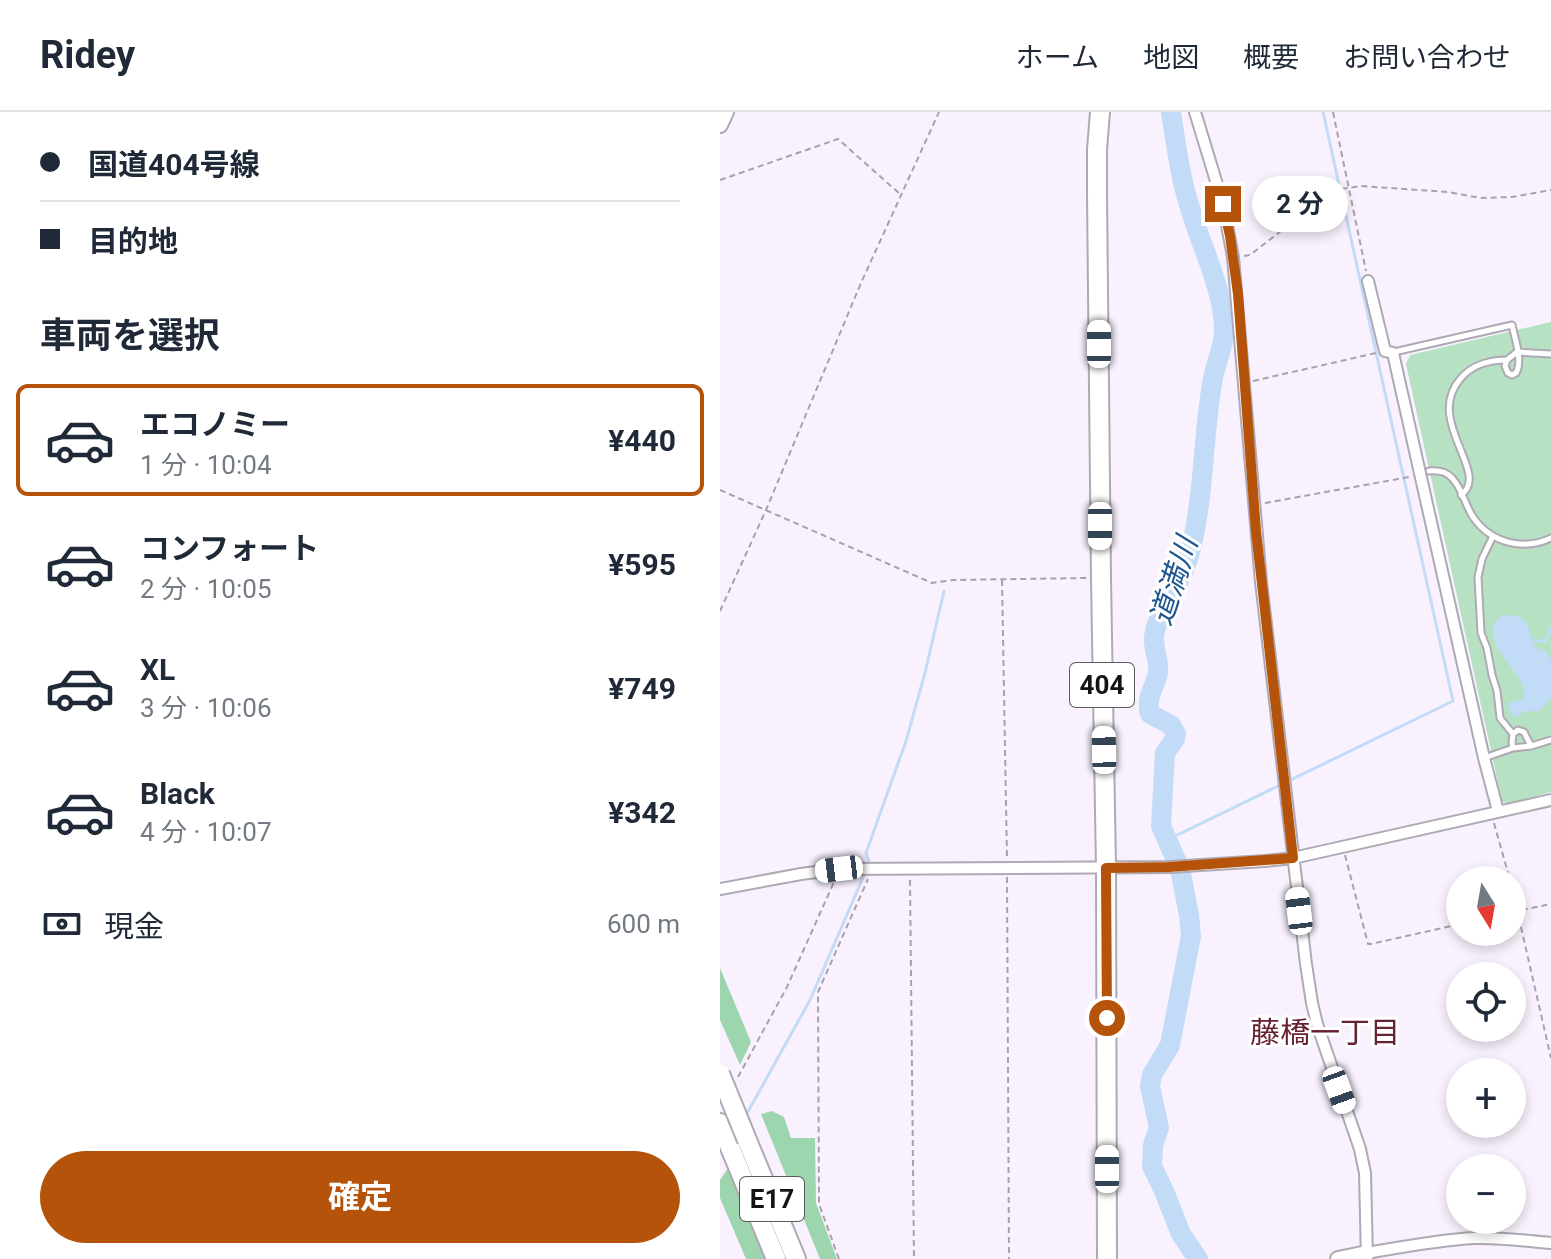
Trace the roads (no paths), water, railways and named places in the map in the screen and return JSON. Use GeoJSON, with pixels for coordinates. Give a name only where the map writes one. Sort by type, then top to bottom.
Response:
{"type":"FeatureCollection","features":[{"type":"Feature","properties":{"kind":"highway","name":"404"},"geometry":{"type":"LineString","coordinates":[[1100,112],[1097,194],[1106,868],[1107,1259]]}},
{"type":"Feature","properties":{"kind":"highway","name":"E17"},"geometry":{"type":"LineString","coordinates":[[725,1077],[747,1140],[796,1259]]}},
{"type":"Feature","properties":{"kind":"highway","name":"E17"},"geometry":{"type":"LineString","coordinates":[[720,1123],[776,1259]]}},
{"type":"Feature","properties":{"kind":"street"},"geometry":{"type":"LineString","coordinates":[[720,125],[726,112]]}},
{"type":"Feature","properties":{"kind":"street"},"geometry":{"type":"LineString","coordinates":[[1195,112],[1223,204],[1233,257],[1253,505],[1312,1003],[1329,1064],[1360,1149],[1365,1173],[1367,1256]]}},
{"type":"Feature","properties":{"kind":"street"},"geometry":{"type":"LineString","coordinates":[[1368,281],[1425,473],[1495,812]]}},
{"type":"Feature","properties":{"kind":"street"},"geometry":{"type":"LineString","coordinates":[[720,889],[839,869],[1169,867],[1293,858],[1551,800]]}},
{"type":"Feature","properties":{"kind":"street"},"geometry":{"type":"LineString","coordinates":[[1338,1259],[1473,1238],[1551,1243]]}},
{"type":"Feature","properties":{"kind":"lane"},"geometry":{"type":"LineString","coordinates":[[1389,352],[1512,325],[1520,366],[1516,373],[1512,375],[1506,370],[1507,360]]}},
{"type":"Feature","properties":{"kind":"lane"},"geometry":{"type":"LineString","coordinates":[[1461,495],[1470,486],[1470,476],[1449,416],[1448,402],[1452,391],[1469,370],[1494,360],[1507,360],[1517,352],[1551,354]]}},
{"type":"Feature","properties":{"kind":"lane"},"geometry":{"type":"LineString","coordinates":[[1425,473],[1437,470],[1452,476],[1474,518],[1502,541],[1520,545],[1551,538]]}},
{"type":"Feature","properties":{"kind":"lane"},"geometry":{"type":"LineString","coordinates":[[1493,536],[1482,559],[1478,577],[1481,633],[1497,691],[1500,718],[1513,734]]}},
{"type":"Feature","properties":{"kind":"lane"},"geometry":{"type":"LineString","coordinates":[[1513,748],[1513,734],[1518,730],[1524,732],[1531,746]]}},
{"type":"Feature","properties":{"kind":"lane"},"geometry":{"type":"LineString","coordinates":[[1484,758],[1551,740]]}},
{"type":"Feature","properties":{"kind":"water"},"geometry":{"type":"Polygon","coordinates":[[[1504,615],[1524,620],[1535,647],[1546,651],[1551,659],[1551,698],[1539,711],[1524,711],[1517,717],[1513,716],[1508,706],[1509,702],[1523,698],[1524,687],[1494,639],[1496,622],[1504,615]]]}},
{"type":"Feature","properties":{"kind":"waterway","name":"道満川"},"geometry":{"type":"LineString","coordinates":[[1171,112],[1184,184],[1216,284],[1224,331],[1209,401],[1194,537],[1185,569],[1155,631],[1158,673],[1149,703],[1150,714],[1171,725],[1176,734],[1165,753],[1161,826],[1180,869],[1191,936],[1170,1045],[1152,1075],[1150,1086],[1159,1128],[1153,1145],[1152,1166],[1181,1234],[1198,1259]]}},
{"type":"Feature","properties":{"kind":"waterway"},"geometry":{"type":"LineString","coordinates":[[1167,840],[1453,701],[1323,112]]}},
{"type":"Feature","properties":{"kind":"waterway"},"geometry":{"type":"LineString","coordinates":[[868,866],[866,853],[906,741],[944,591]]}},
{"type":"Feature","properties":{"kind":"waterway"},"geometry":{"type":"LineString","coordinates":[[1532,641],[1546,641],[1551,628]]}},
{"type":"Feature","properties":{"kind":"waterway"},"geometry":{"type":"LineString","coordinates":[[745,1117],[810,1000],[865,873]]}},
{"type":"Feature","properties":{"kind":"district","name":"藤橋一丁目"},"geometry":{"type":"Point","coordinates":[1325,1033]}}]}
